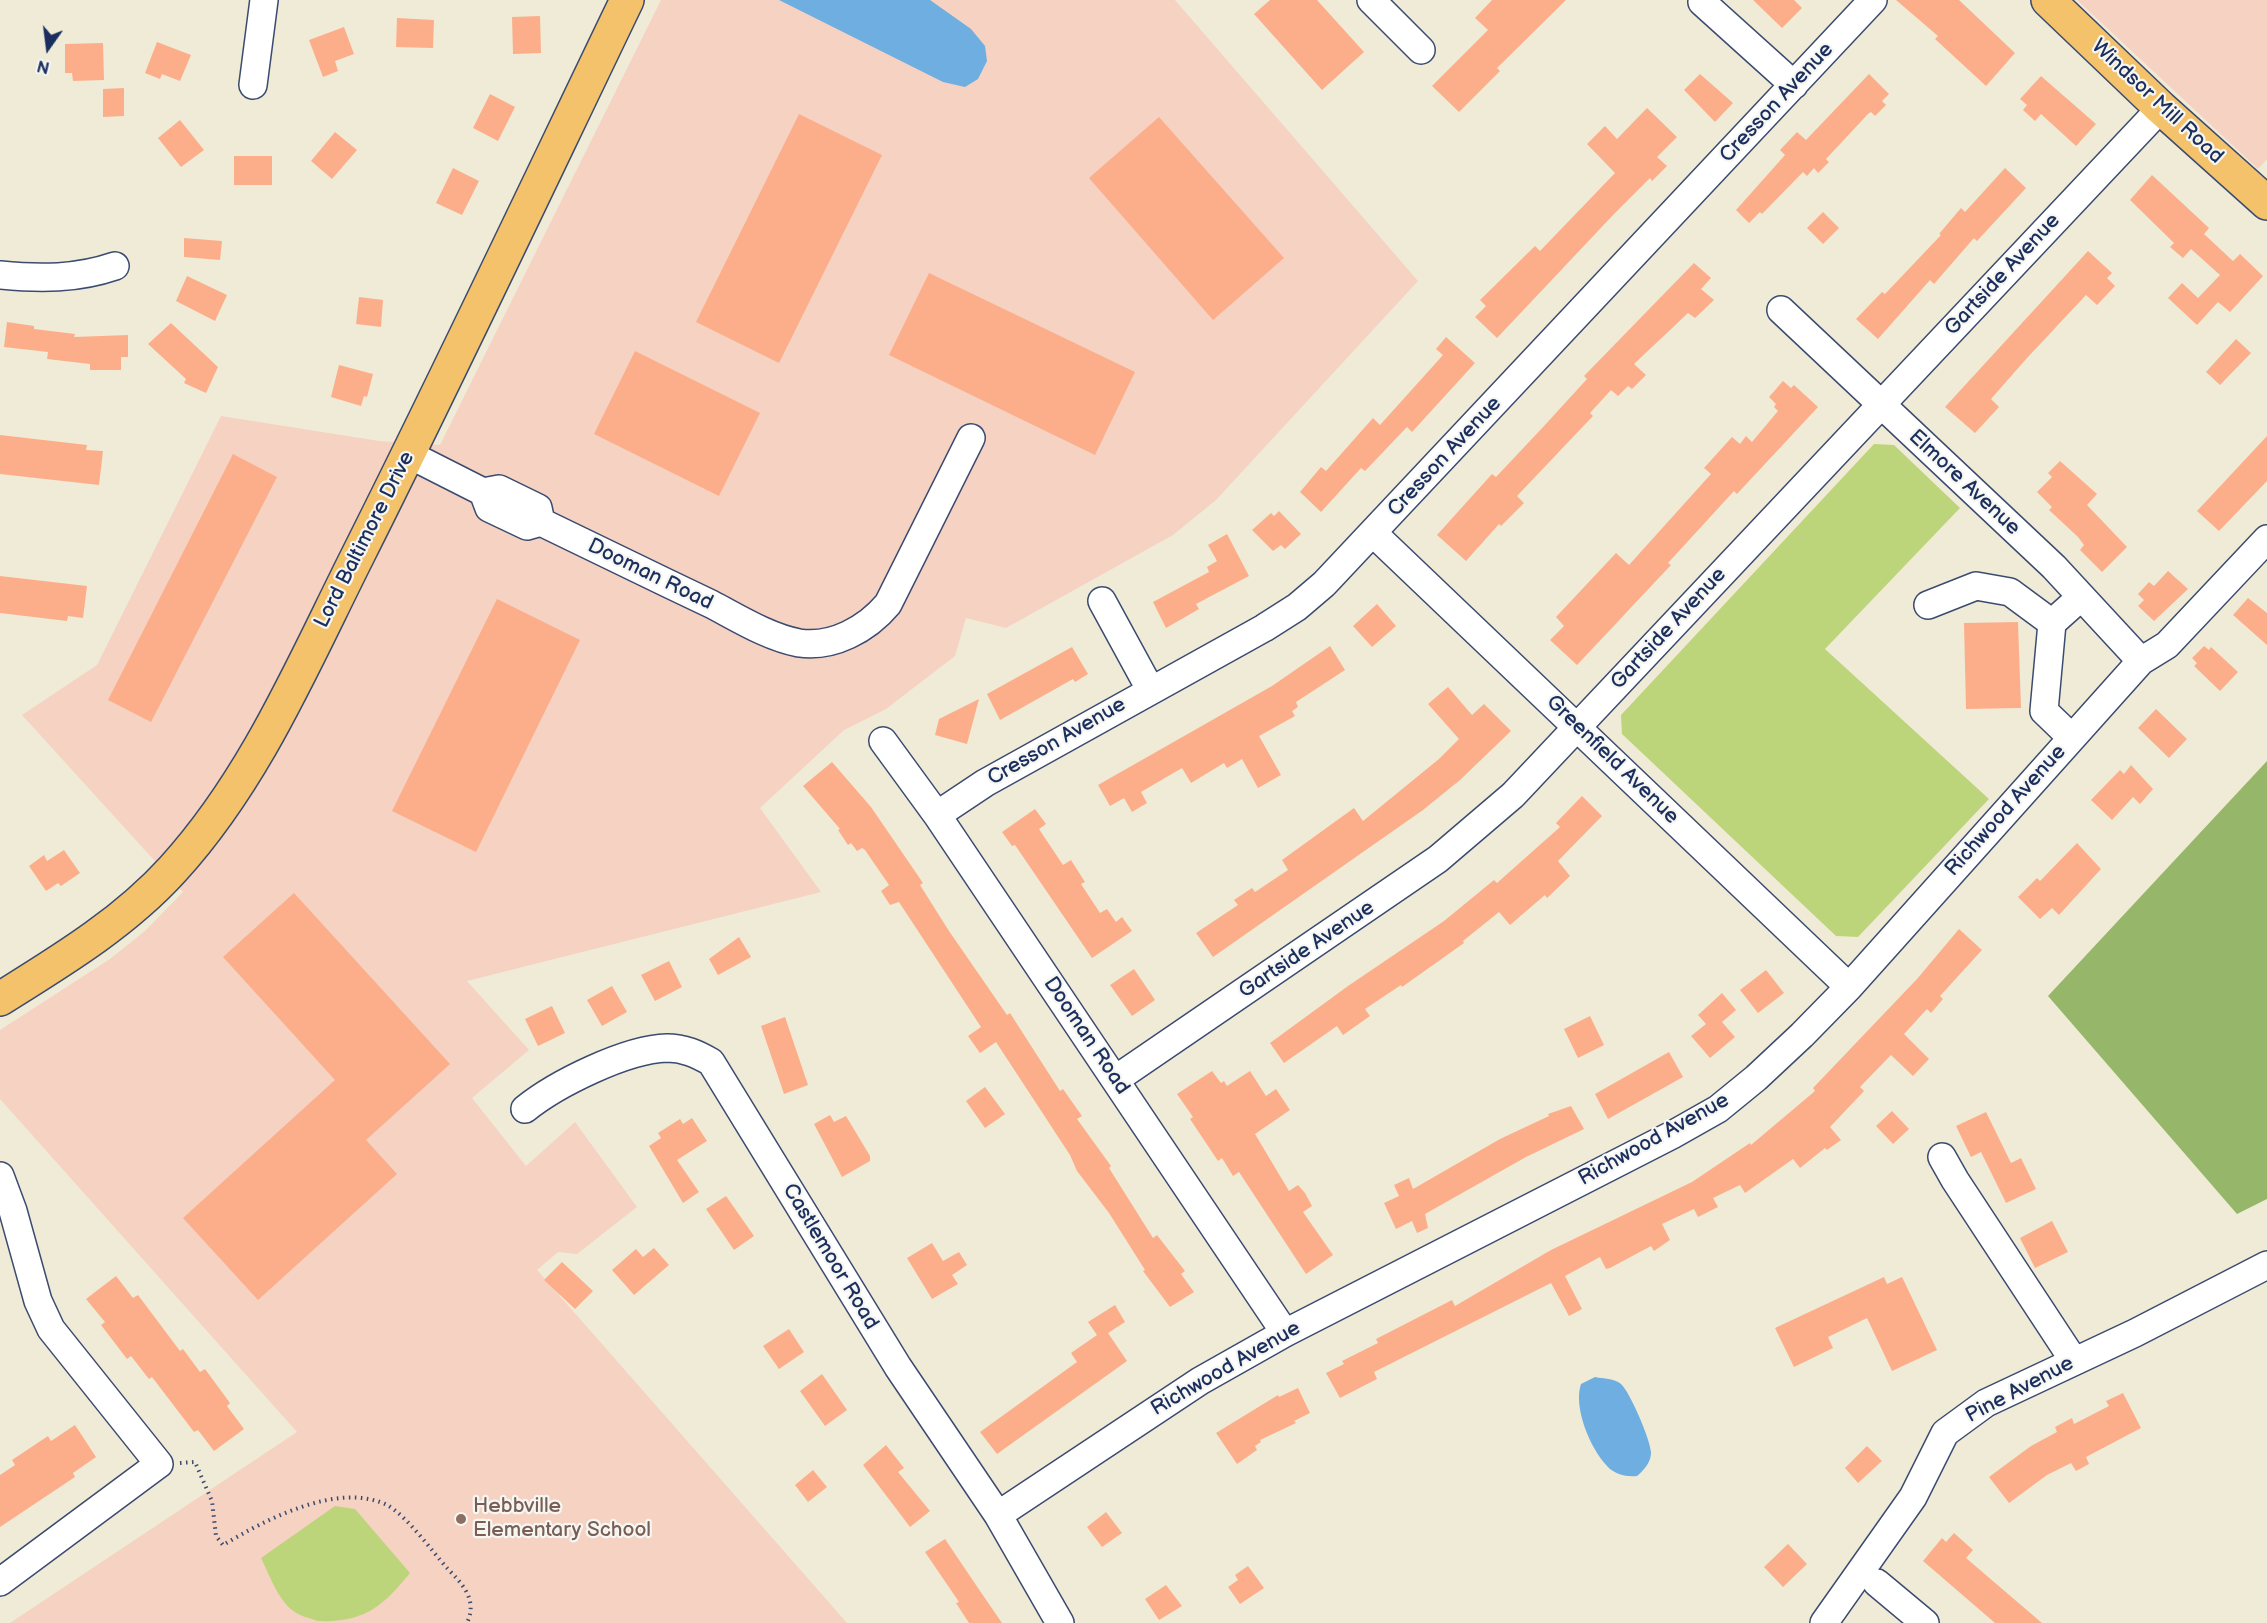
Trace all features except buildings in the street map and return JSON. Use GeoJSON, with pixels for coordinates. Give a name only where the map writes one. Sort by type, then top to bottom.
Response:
{"type":"FeatureCollection","features":[{"type":"Feature","properties":{"kind":"main road","name":"Lord Baltimore Drive"},"geometry":{"type":"LineString","coordinates":[[0,999],[86,945],[133,908],[172,871],[208,828],[244,776],[271,728],[408,454],[627,0]]}},
{"type":"Feature","properties":{"kind":"main road","name":"Windsor Mill Road"},"geometry":{"type":"LineString","coordinates":[[2058,3],[2161,108],[2267,202]]}},
{"type":"Feature","properties":{"kind":"street"},"geometry":{"type":"LineString","coordinates":[[253,85],[264,0]]}},
{"type":"Feature","properties":{"kind":"street"},"geometry":{"type":"LineString","coordinates":[[1371,0],[1421,50]]}},
{"type":"Feature","properties":{"kind":"street","name":"Cresson Avenue"},"geometry":{"type":"LineString","coordinates":[[937,815],[985,783],[1150,689],[1264,628],[1297,607],[1324,584],[1873,0]]}},
{"type":"Feature","properties":{"kind":"street"},"geometry":{"type":"LineString","coordinates":[[1702,2],[1794,85]]}},
{"type":"Feature","properties":{"kind":"street","name":"Gartside Avenue"},"geometry":{"type":"LineString","coordinates":[[1116,1079],[1438,859],[1513,795],[2161,108]]}},
{"type":"Feature","properties":{"kind":"street"},"geometry":{"type":"LineString","coordinates":[[0,275],[62,278],[90,274],[115,266]]}},
{"type":"Feature","properties":{"kind":"street","name":"Elmore Avenue"},"geometry":{"type":"LineString","coordinates":[[1781,310],[2054,567],[2141,661]]}},
{"type":"Feature","properties":{"kind":"street","name":"Dooman Road"},"geometry":{"type":"LineString","coordinates":[[408,454],[483,492],[499,489],[538,508],[541,522],[760,629],[800,643],[829,642],[848,635],[876,618],[888,604],[971,438]]}},
{"type":"Feature","properties":{"kind":"street","name":"Greenfield Avenue"},"geometry":{"type":"LineString","coordinates":[[1373,533],[1849,987]]}},
{"type":"Feature","properties":{"kind":"street","name":"Richwood Avenue"},"geometry":{"type":"LineString","coordinates":[[998,1515],[1200,1381],[1285,1334],[1672,1135],[1718,1109],[1756,1078],[1849,987],[2141,661],[2167,645],[2267,538]]}},
{"type":"Feature","properties":{"kind":"street"},"geometry":{"type":"LineString","coordinates":[[1928,605],[1976,586],[2010,592],[2052,622]]}},
{"type":"Feature","properties":{"kind":"street"},"geometry":{"type":"LineString","coordinates":[[2072,738],[2044,711],[2052,622],[2081,597]]}},
{"type":"Feature","properties":{"kind":"street"},"geometry":{"type":"LineString","coordinates":[[1102,601],[1150,689]]}},
{"type":"Feature","properties":{"kind":"street","name":"Dooman Road"},"geometry":{"type":"LineString","coordinates":[[883,741],[937,815],[1116,1079],[1285,1334]]}},
{"type":"Feature","properties":{"kind":"street","name":"Castlemoor Road"},"geometry":{"type":"LineString","coordinates":[[525,1110],[545,1093],[567,1081],[638,1054],[666,1048],[697,1054],[711,1062],[898,1367],[998,1515],[1060,1623]]}},
{"type":"Feature","properties":{"kind":"street"},"geometry":{"type":"LineString","coordinates":[[1942,1157],[2074,1361]]}},
{"type":"Feature","properties":{"kind":"street"},"geometry":{"type":"LineString","coordinates":[[0,1176],[13,1211],[38,1301],[51,1329],[159,1464],[0,1582]]}},
{"type":"Feature","properties":{"kind":"street","name":"Pine Avenue"},"geometry":{"type":"LineString","coordinates":[[1824,1623],[1913,1497],[1945,1433],[1986,1403],[2267,1264]]}},
{"type":"Feature","properties":{"kind":"street"},"geometry":{"type":"LineString","coordinates":[[1876,1583],[1925,1623]]}},
{"type":"Feature","properties":{"kind":"path"},"geometry":{"type":"LineString","coordinates":[[159,1464],[195,1462],[212,1502],[216,1536],[223,1545],[280,1515],[314,1503],[345,1498],[370,1500],[388,1506],[468,1590],[471,1613],[467,1623]]}},
{"type":"Feature","properties":{"kind":"shaded area"},"geometry":{"type":"Polygon","coordinates":[[[661,0],[1175,0],[1418,281],[1216,500],[1173,535],[1006,628],[966,618],[955,656],[886,709],[844,730],[760,808],[821,892],[467,981],[529,1050],[472,1098],[526,1166],[575,1122],[637,1207],[577,1254],[558,1252],[537,1270],[847,1623],[10,1623],[297,1432],[0,1099],[0,1030],[110,959],[145,931],[183,892],[22,715],[97,665],[221,416],[379,441],[440,445],[661,0]]]}},
{"type":"Feature","properties":{"kind":"shaded area"},"geometry":{"type":"Polygon","coordinates":[[[2077,0],[2267,0],[2267,159],[2258,169],[2077,0]]]}},
{"type":"Feature","properties":{"kind":"green space"},"geometry":{"type":"Polygon","coordinates":[[[1874,444],[1894,445],[1960,508],[1825,649],[1989,799],[1858,937],[1836,936],[1622,734],[1621,715],[1874,444]]]}},
{"type":"Feature","properties":{"kind":"green space"},"geometry":{"type":"Polygon","coordinates":[[[2267,761],[2267,1199],[2237,1214],[2048,996],[2267,761]]]}},
{"type":"Feature","properties":{"kind":"green space"},"geometry":{"type":"Polygon","coordinates":[[[335,1506],[355,1509],[410,1573],[382,1603],[372,1610],[349,1619],[318,1621],[298,1614],[287,1605],[274,1586],[261,1558],[335,1506]]]}},
{"type":"Feature","properties":{"kind":"water"},"geometry":{"type":"Polygon","coordinates":[[[779,0],[930,0],[971,29],[985,46],[987,61],[978,79],[965,87],[943,82],[779,0]]]}},
{"type":"Feature","properties":{"kind":"water"},"geometry":{"type":"Polygon","coordinates":[[[1595,1377],[1621,1384],[1648,1438],[1650,1460],[1637,1476],[1621,1475],[1610,1469],[1589,1438],[1581,1415],[1579,1393],[1581,1384],[1595,1377]]]}},
{"type":"Feature","properties":{"kind":"place","name":"Hebbville Elementary School"},"geometry":{"type":"Point","coordinates":[461,1519]}}]}
